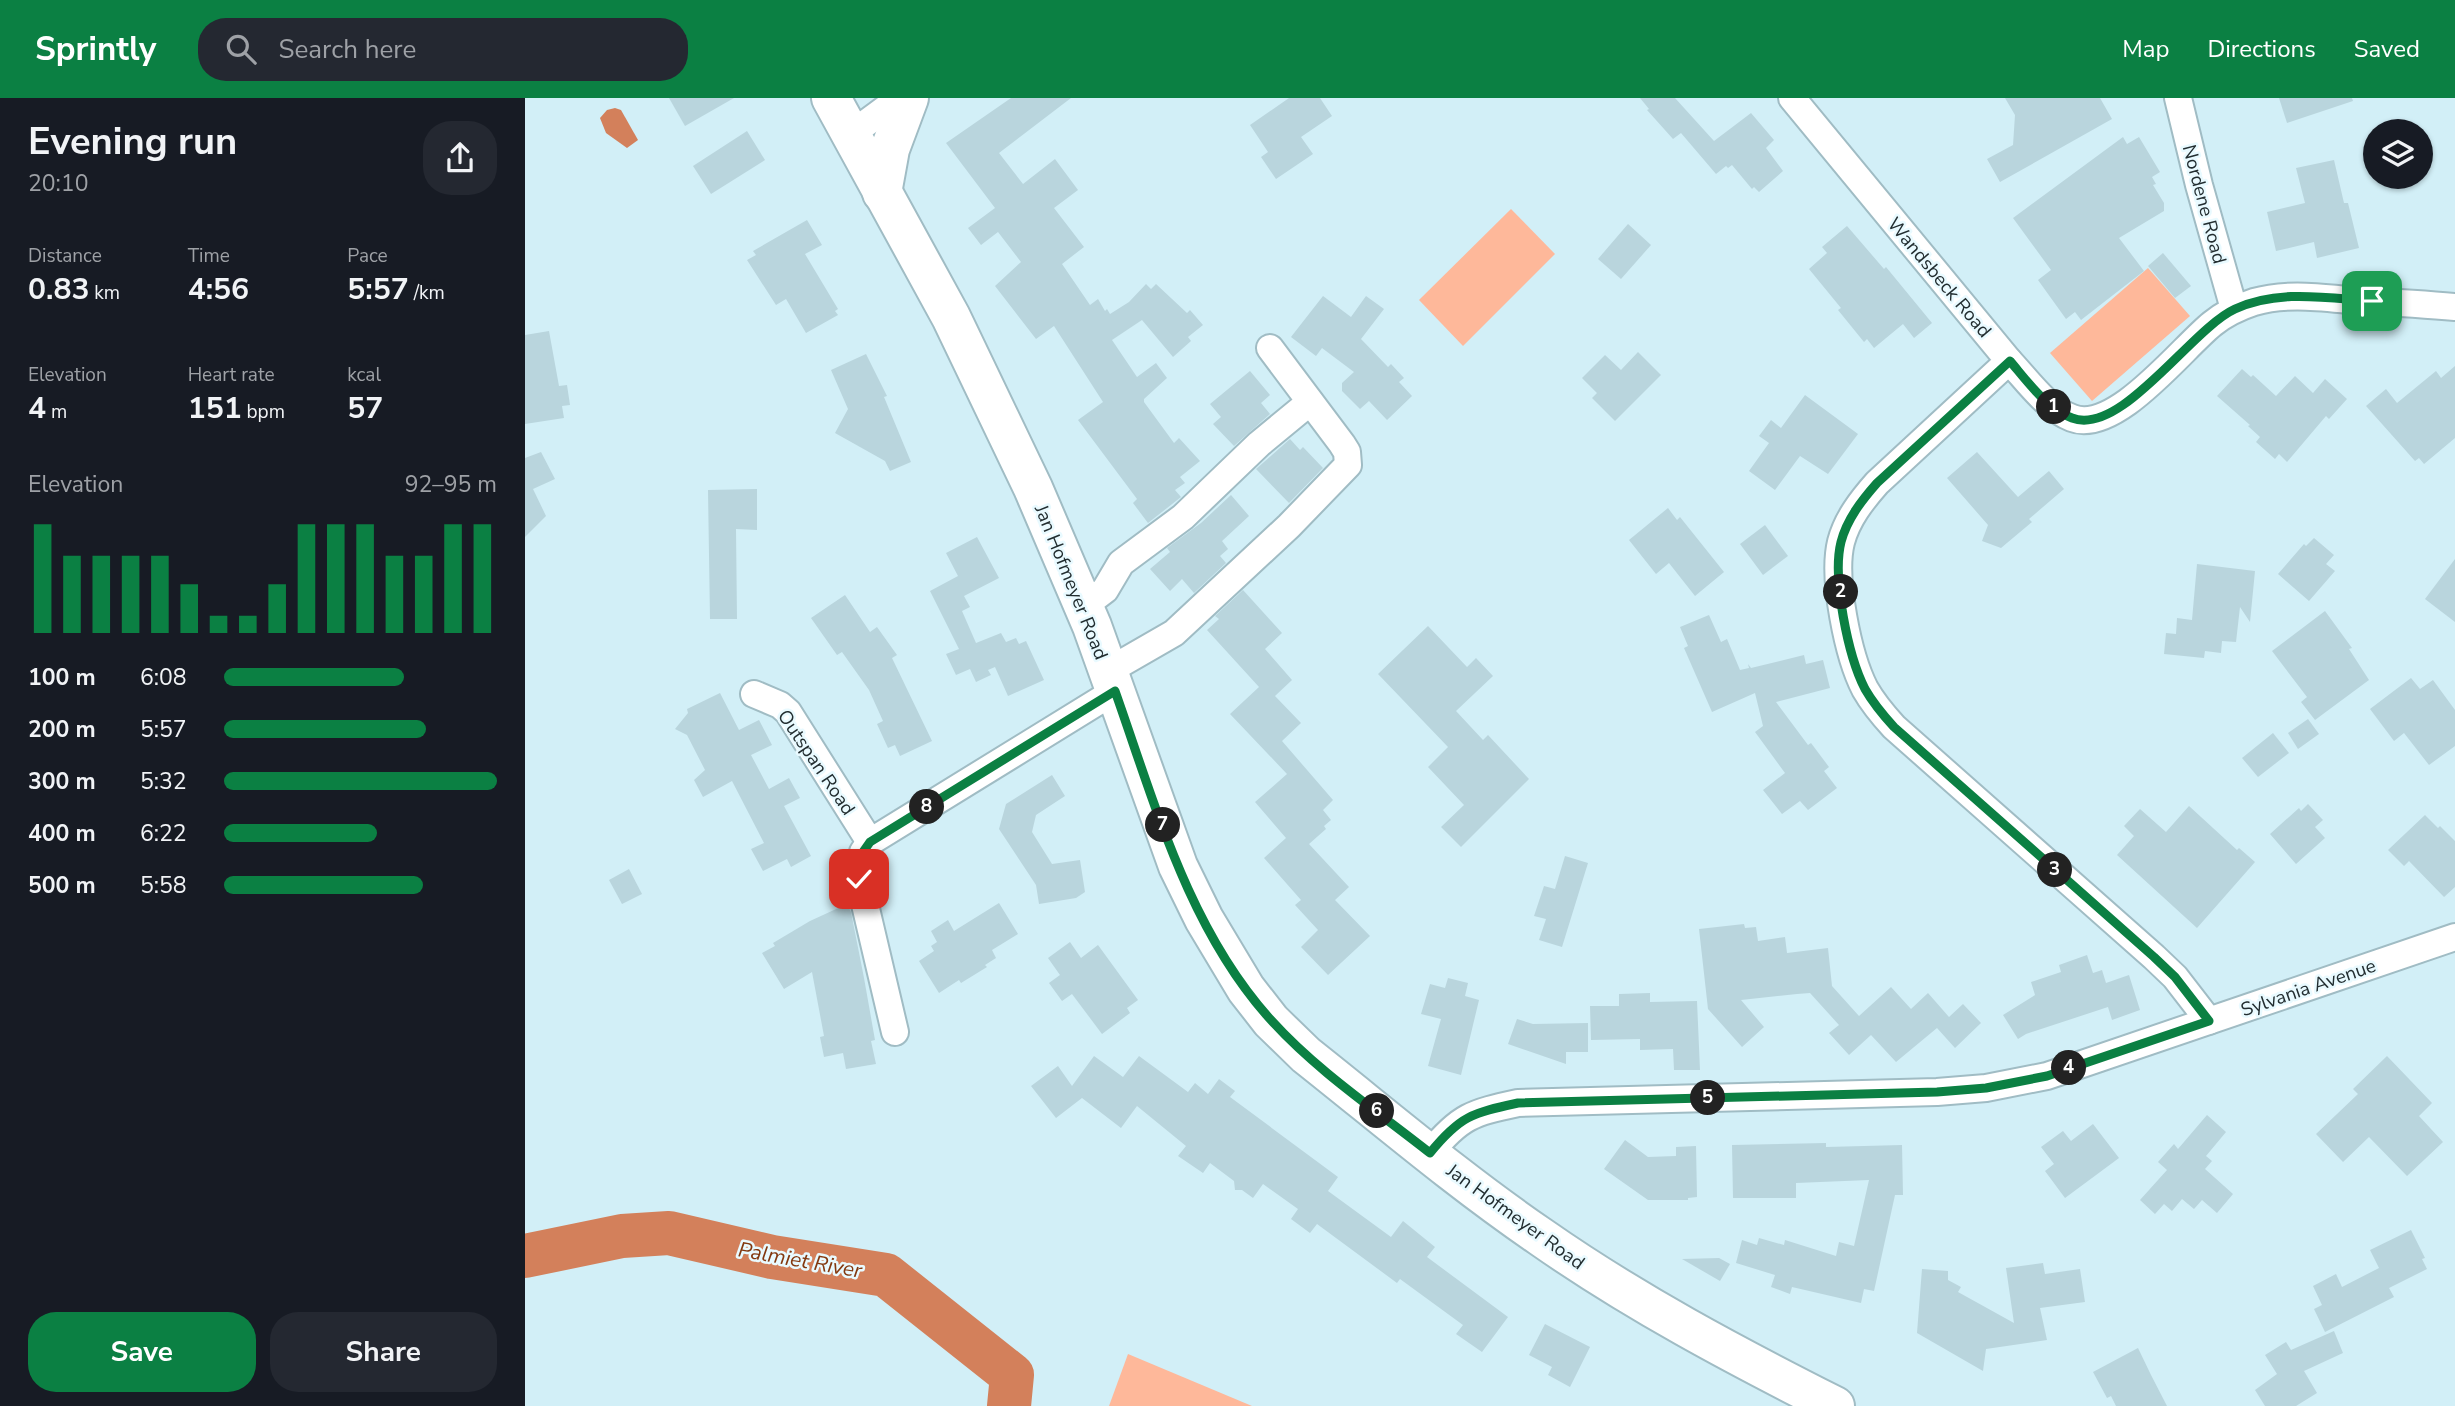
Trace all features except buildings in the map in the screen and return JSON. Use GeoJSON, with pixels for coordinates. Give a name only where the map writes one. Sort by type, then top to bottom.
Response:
{"type":"FeatureCollection","features":[{"type":"Feature","properties":{"kind":"street","name":"Jan Hofmeyer Road"},"geometry":{"type":"LineString","coordinates":[[831,98],[983,381],[1084,606],[1178,866],[1204,919],[1246,989],[1271,1021],[1306,1055],[1539,1236],[1601,1278],[1725,1349],[1835,1406]]}},
{"type":"Feature","properties":{"kind":"street"},"geometry":{"type":"LineString","coordinates":[[850,135],[900,98]]}},
{"type":"Feature","properties":{"kind":"street"},"geometry":{"type":"LineString","coordinates":[[882,193],[890,149],[909,98]]}},
{"type":"Feature","properties":{"kind":"street","name":"Wandsbeck Road"},"geometry":{"type":"LineString","coordinates":[[1792,98],[2010,361],[2045,400],[2074,419],[2099,417],[2130,401],[2213,323],[2234,309]]}},
{"type":"Feature","properties":{"kind":"street","name":"Nordene Road"},"geometry":{"type":"LineString","coordinates":[[2178,98],[2234,309]]}},
{"type":"Feature","properties":{"kind":"street"},"geometry":{"type":"LineString","coordinates":[[2234,309],[2289,296],[2455,307]]}},
{"type":"Feature","properties":{"kind":"street"},"geometry":{"type":"LineString","coordinates":[[895,1032],[859,879],[863,852],[870,842],[1112,681],[1174,633],[1289,526],[1348,465],[1347,452],[1270,348]]}},
{"type":"Feature","properties":{"kind":"street"},"geometry":{"type":"LineString","coordinates":[[2010,361],[1877,483],[1860,502],[1850,520],[1841,542],[1840,576],[1846,628],[1855,665],[1880,712],[1894,727],[2154,957],[2175,977],[2209,1021]]}},
{"type":"Feature","properties":{"kind":"street"},"geometry":{"type":"LineString","coordinates":[[1084,606],[1105,590],[1121,563],[1183,517],[1259,444],[1310,402]]}},
{"type":"Feature","properties":{"kind":"street","name":"Outspan Road"},"geometry":{"type":"LineString","coordinates":[[754,694],[780,705],[788,712],[870,842]]}},
{"type":"Feature","properties":{"kind":"street","name":"Sylvania Avenue"},"geometry":{"type":"LineString","coordinates":[[1430,1153],[1461,1120],[1473,1114],[1518,1103],[1937,1092],[1986,1088],[2047,1076],[2455,937]]}},
{"type":"Feature","properties":{"kind":"shaded area"},"geometry":{"type":"Polygon","coordinates":[[[607,110],[621,110],[638,140],[627,148],[606,133],[600,118],[607,110]]]}},
{"type":"Feature","properties":{"kind":"shaded area"},"geometry":{"type":"Polygon","coordinates":[[[1511,209],[1555,254],[1463,346],[1419,300],[1511,209]]]}},
{"type":"Feature","properties":{"kind":"shaded area"},"geometry":{"type":"Polygon","coordinates":[[[2148,268],[2190,316],[2092,401],[2050,353],[2148,268]]]}},
{"type":"Feature","properties":{"kind":"shaded area"},"geometry":{"type":"Polygon","coordinates":[[[1128,1354],[1252,1406],[1109,1406],[1128,1354]]]}},
{"type":"Feature","properties":{"kind":"waterway","name":"Palmiet River"},"geometry":{"type":"LineString","coordinates":[[525,1256],[622,1236],[669,1233],[772,1257],[886,1275],[1012,1375],[1009,1406]]}},
{"type":"Feature","properties":{"kind":"route"},"geometry":{"type":"LineString","coordinates":[[859,879],[863,852],[870,842],[1115,691],[1178,866],[1225,957],[1246,989],[1271,1021],[1306,1055],[1430,1153],[1461,1120],[1473,1114],[1518,1103],[1937,1092],[1986,1088],[2047,1076],[2209,1021],[2175,977],[2154,957],[1880,712],[1855,665],[1846,628],[1840,589],[1841,542],[1860,502],[1877,483],[2010,361],[2045,400],[2060,412],[2074,419],[2086,420],[2113,412],[2130,401],[2213,323],[2234,309],[2270,298],[2289,296],[2372,301]]}}]}
